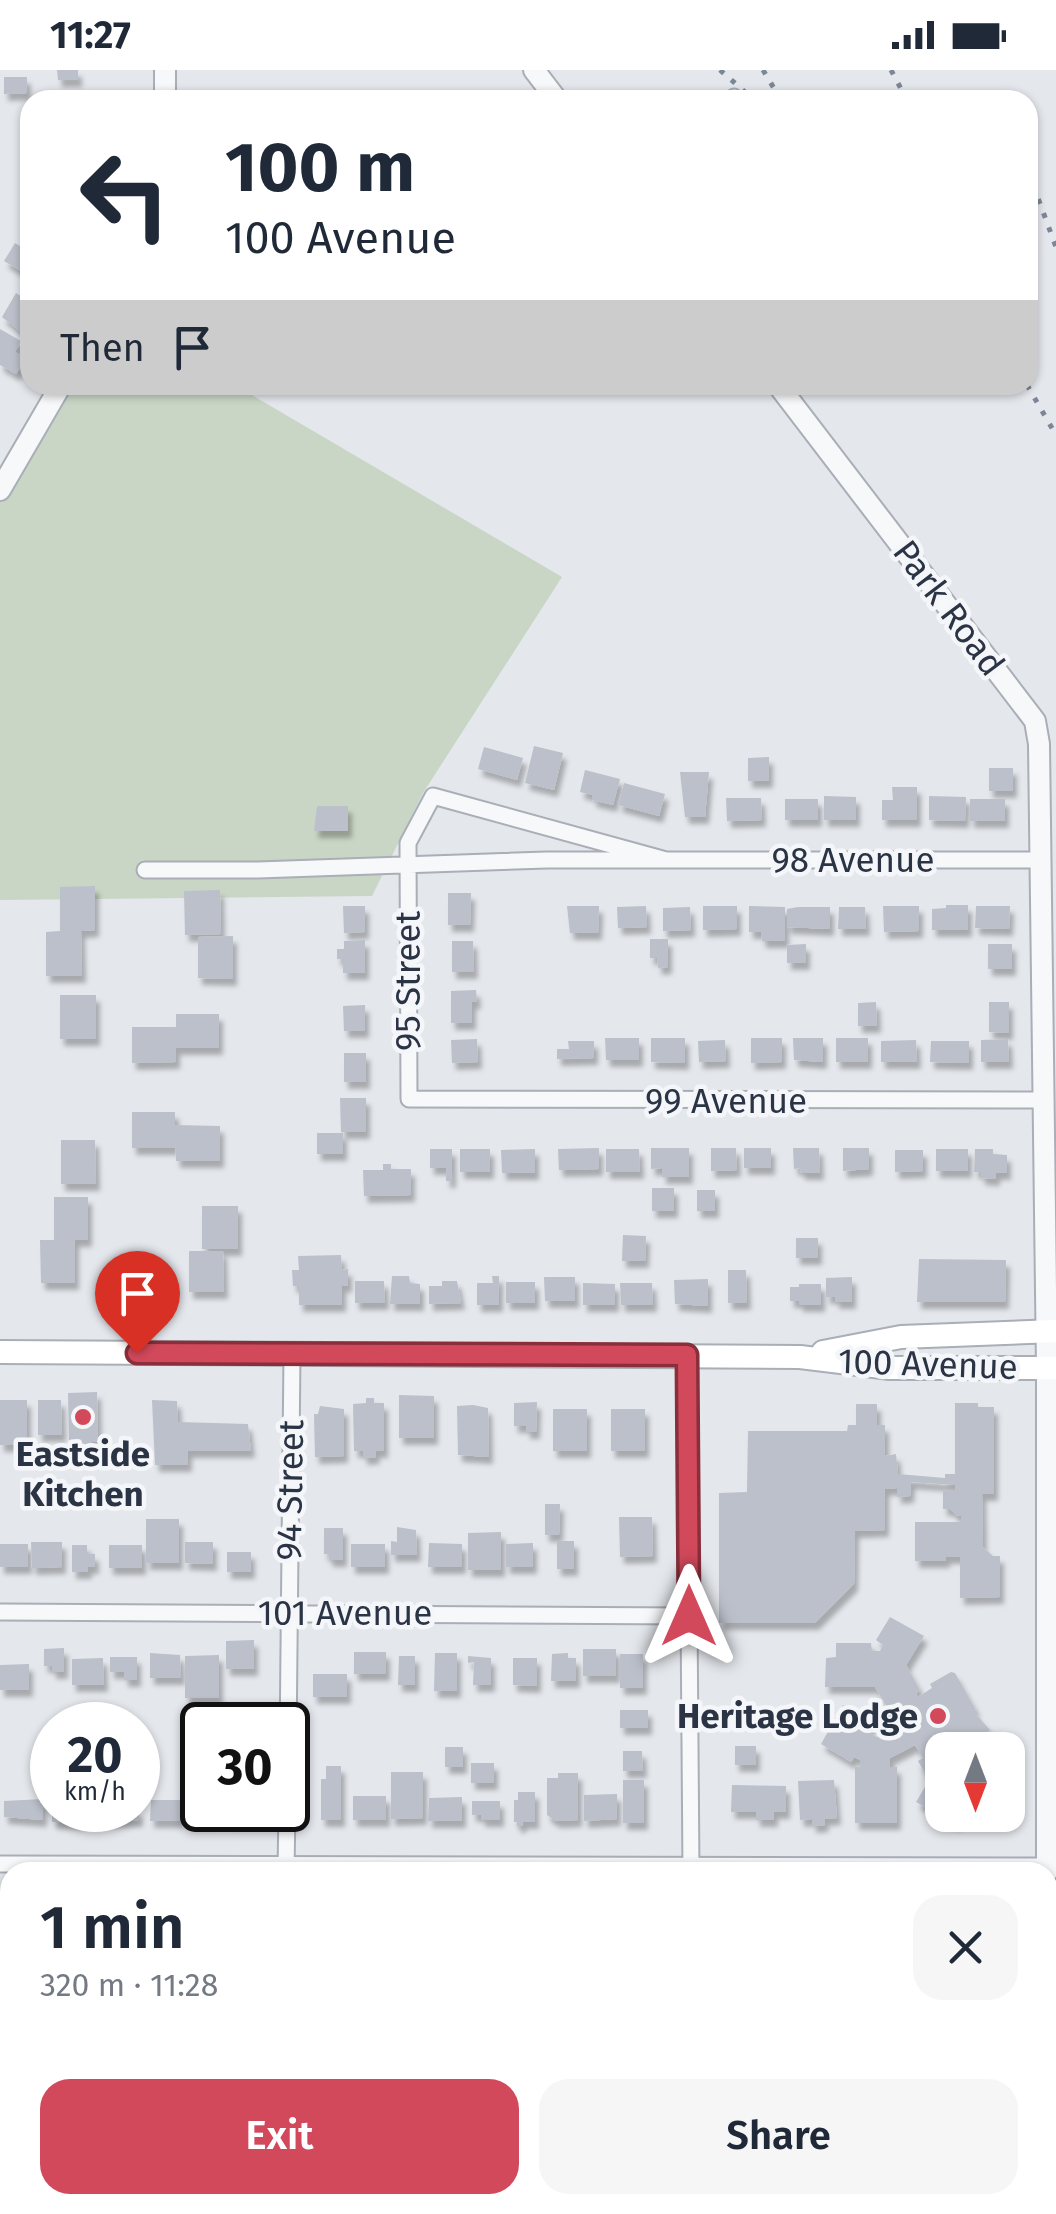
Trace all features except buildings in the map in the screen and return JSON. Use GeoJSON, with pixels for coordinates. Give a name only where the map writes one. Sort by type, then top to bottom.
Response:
{"type":"FeatureCollection","features":[{"type":"Feature","properties":{"kind":"main road","name":"100 Avenue"},"geometry":{"type":"LineString","coordinates":[[800,1357],[901,1337],[1051,1331]]}},
{"type":"Feature","properties":{"kind":"main road","name":"100 Avenue"},"geometry":{"type":"LineString","coordinates":[[0,1352],[687,1355],[800,1357],[890,1368],[1052,1368]]}},
{"type":"Feature","properties":{"kind":"street"},"geometry":{"type":"LineString","coordinates":[[534,70],[549,90]]}},
{"type":"Feature","properties":{"kind":"street"},"geometry":{"type":"LineString","coordinates":[[0,490],[55,395]]}},
{"type":"Feature","properties":{"kind":"street","name":"Park Road"},"geometry":{"type":"LineString","coordinates":[[786,395],[1035,722],[1039,744],[1043,1100],[1052,1368],[1047,1862]]}},
{"type":"Feature","properties":{"kind":"street","name":"98 Avenue"},"geometry":{"type":"LineString","coordinates":[[408,862],[408,843],[433,796],[666,860]]}},
{"type":"Feature","properties":{"kind":"street","name":"98 Avenue"},"geometry":{"type":"LineString","coordinates":[[145,870],[258,870],[408,862],[1041,860]]}},
{"type":"Feature","properties":{"kind":"street","name":"95 Street"},"geometry":{"type":"LineString","coordinates":[[408,862],[409,1100]]}},
{"type":"Feature","properties":{"kind":"street","name":"99 Avenue"},"geometry":{"type":"LineString","coordinates":[[409,1100],[1043,1100]]}},
{"type":"Feature","properties":{"kind":"street","name":"94 Street"},"geometry":{"type":"LineString","coordinates":[[288,1702],[292,1354]]}},
{"type":"Feature","properties":{"kind":"street"},"geometry":{"type":"LineString","coordinates":[[687,1355],[691,1862]]}},
{"type":"Feature","properties":{"kind":"street","name":"101 Avenue"},"geometry":{"type":"LineString","coordinates":[[0,1612],[689,1616]]}},
{"type":"Feature","properties":{"kind":"street"},"geometry":{"type":"LineString","coordinates":[[286,1862],[287,1832]]}},
{"type":"Feature","properties":{"kind":"green space"},"geometry":{"type":"Polygon","coordinates":[[[62,395],[252,395],[562,577],[423,793],[372,896],[0,900],[0,490],[62,395]]]}},
{"type":"Feature","properties":{"kind":"railway"},"geometry":{"type":"LineString","coordinates":[[720,70],[743,90]]}},
{"type":"Feature","properties":{"kind":"railway"},"geometry":{"type":"LineString","coordinates":[[763,70],[775,90]]}},
{"type":"Feature","properties":{"kind":"railway"},"geometry":{"type":"LineString","coordinates":[[891,70],[902,90]]}},
{"type":"Feature","properties":{"kind":"railway"},"geometry":{"type":"LineString","coordinates":[[1038,198],[1056,247]]}},
{"type":"Feature","properties":{"kind":"railway"},"geometry":{"type":"LineString","coordinates":[[1033,395],[1056,435]]}},
{"type":"Feature","properties":{"kind":"place","name":"Eastside Kitchen"},"geometry":{"type":"Point","coordinates":[83,1417]}},
{"type":"Feature","properties":{"kind":"place","name":"Heritage Lodge"},"geometry":{"type":"Point","coordinates":[938,1716]}},
{"type":"Feature","properties":{"kind":"route"},"geometry":{"type":"LineString","coordinates":[[137,1353],[687,1355],[689,1616]]}}]}
